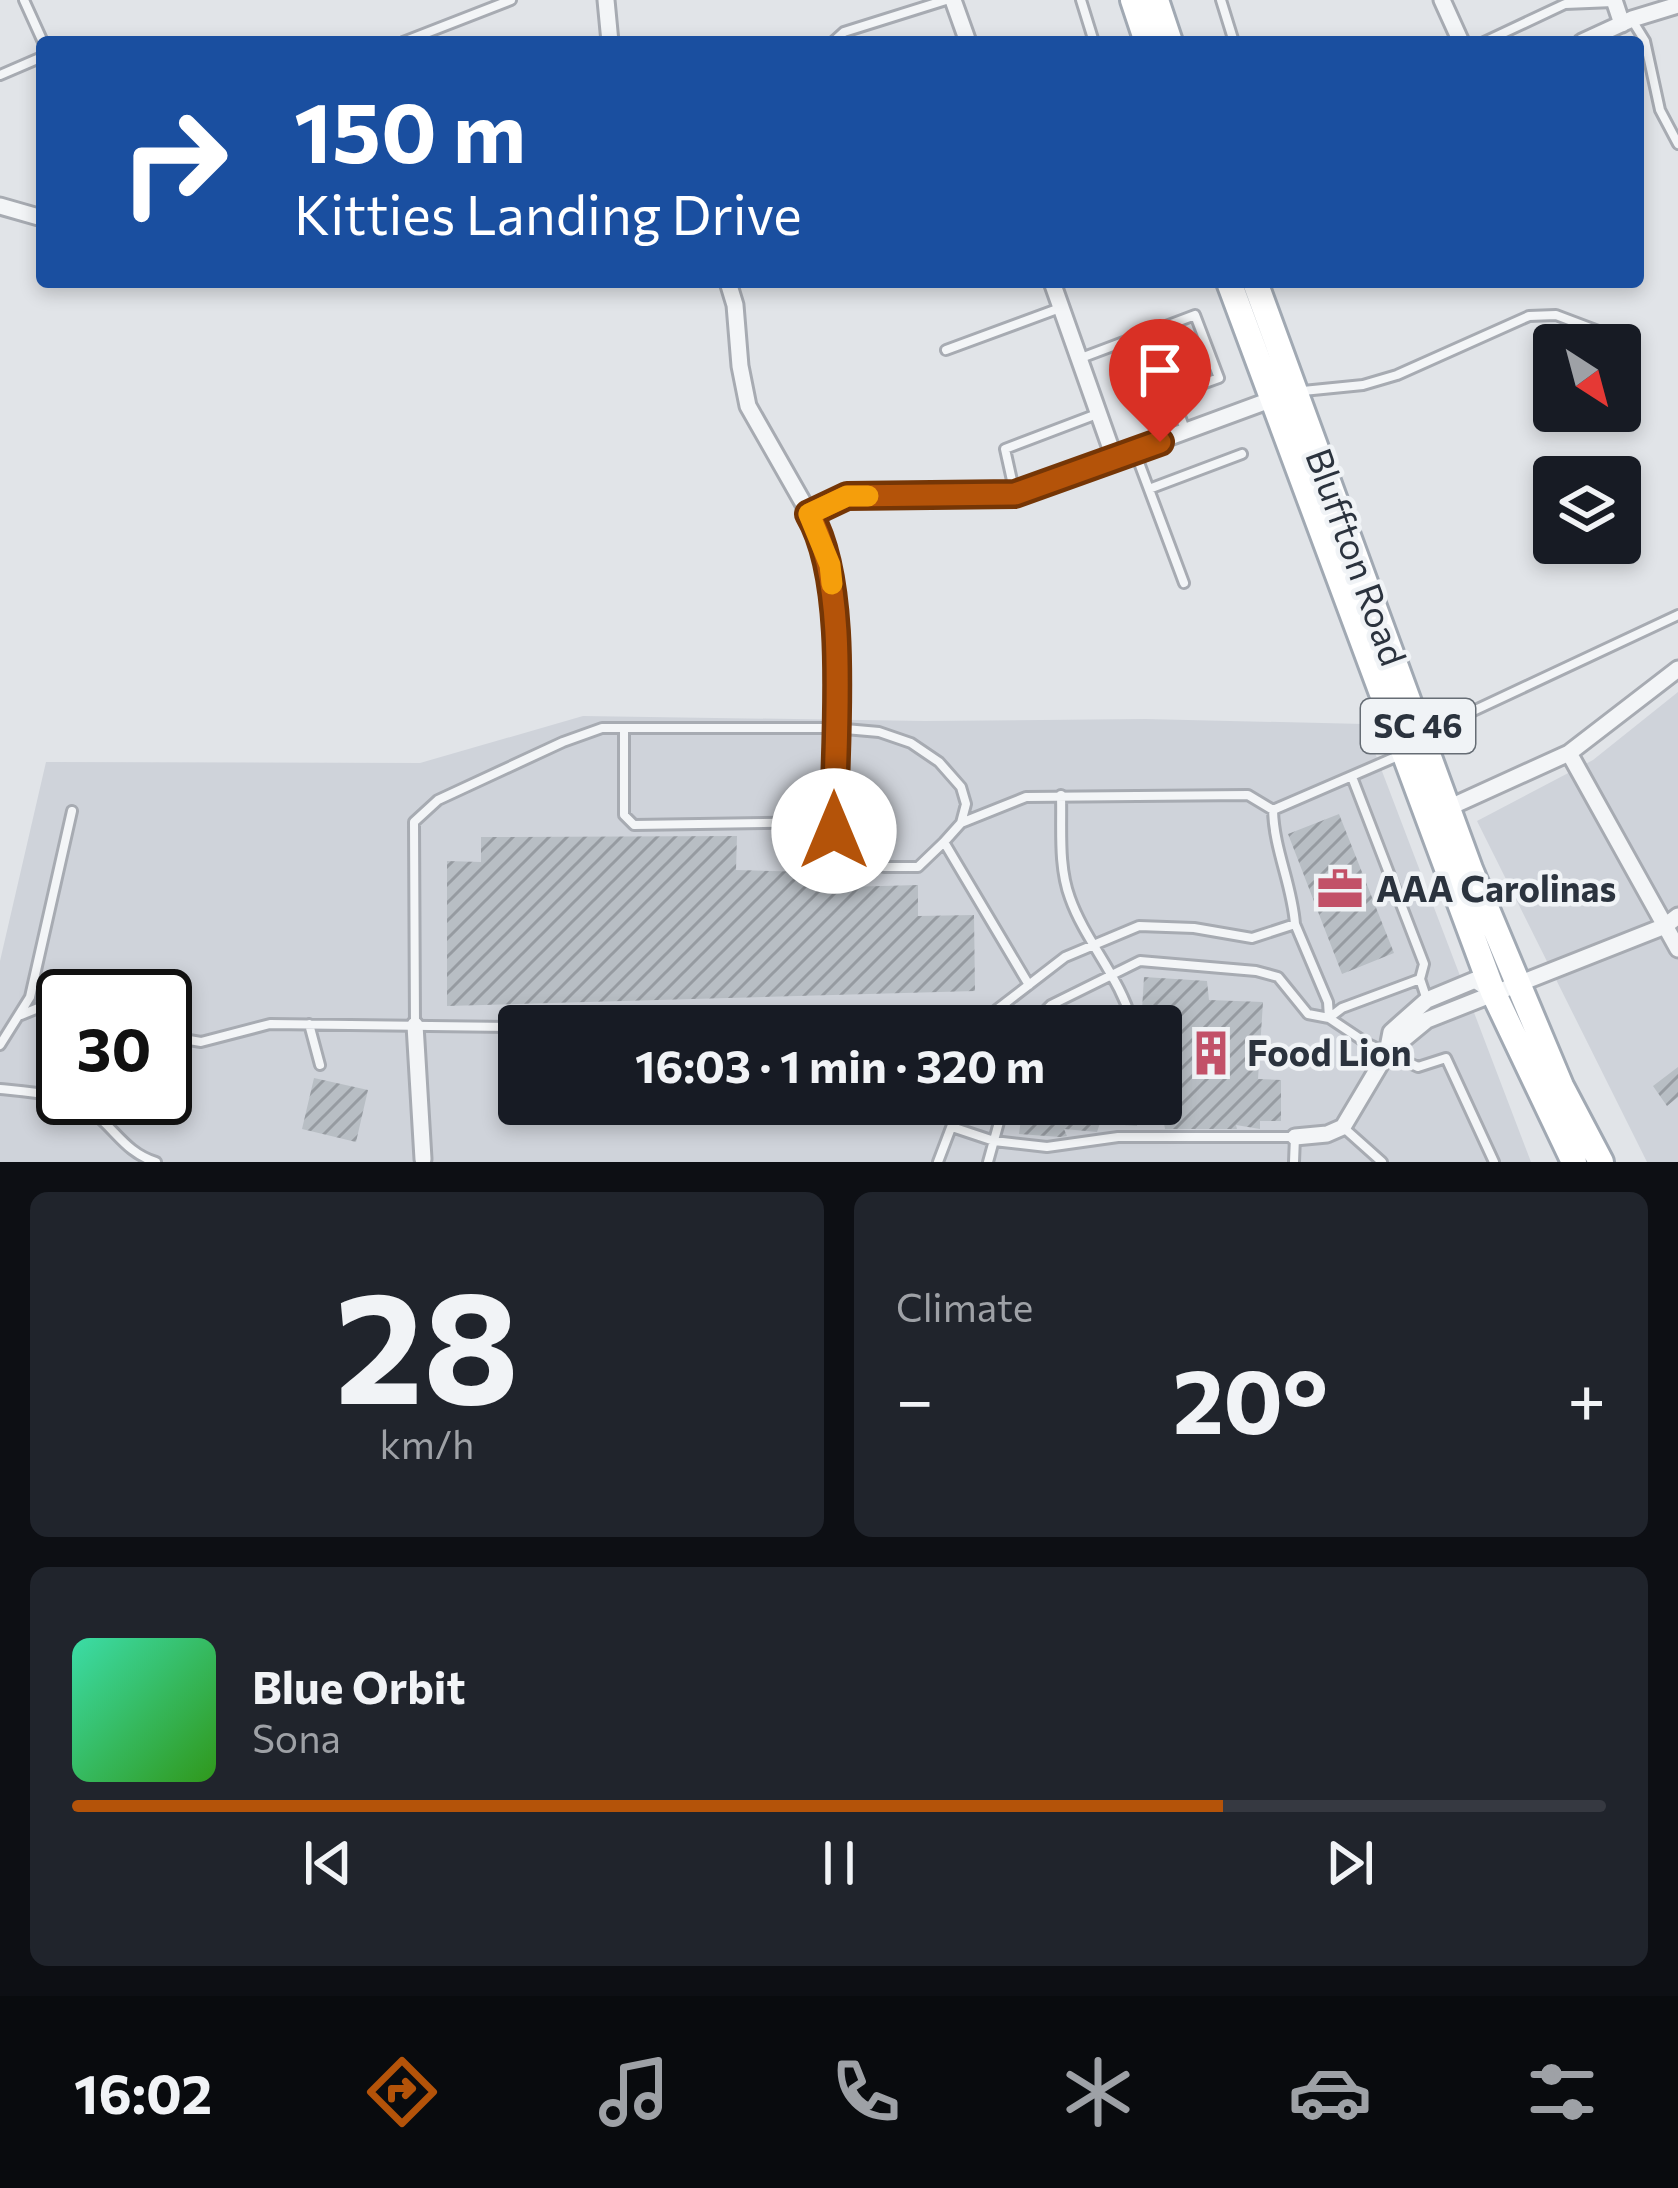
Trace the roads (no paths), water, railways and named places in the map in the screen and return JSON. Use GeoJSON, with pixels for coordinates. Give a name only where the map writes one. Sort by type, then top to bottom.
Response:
{"type":"FeatureCollection","features":[{"type":"Feature","properties":{"kind":"main road"},"geometry":{"type":"LineString","coordinates":[[1132,0],[1145,36]]}},
{"type":"Feature","properties":{"kind":"main road"},"geometry":{"type":"LineString","coordinates":[[1156,0],[1167,36]]}},
{"type":"Feature","properties":{"kind":"main road","name":"Bluffton Road"},"geometry":{"type":"LineString","coordinates":[[1232,288],[1283,395],[1421,736],[1505,987],[1601,1162]]}},
{"type":"Feature","properties":{"kind":"main road","name":"Bluffton Road"},"geometry":{"type":"LineString","coordinates":[[1256,288],[1283,395],[1403,754],[1505,987],[1574,1162]]}},
{"type":"Feature","properties":{"kind":"street"},"geometry":{"type":"LineString","coordinates":[[606,0],[609,36]]}},
{"type":"Feature","properties":{"kind":"street"},"geometry":{"type":"LineString","coordinates":[[950,0],[965,36]]}},
{"type":"Feature","properties":{"kind":"street"},"geometry":{"type":"LineString","coordinates":[[1442,0],[1458,36]]}},
{"type":"Feature","properties":{"kind":"street"},"geometry":{"type":"LineString","coordinates":[[1614,1],[1627,21]]}},
{"type":"Feature","properties":{"kind":"street"},"geometry":{"type":"LineString","coordinates":[[1595,36],[1678,5]]}},
{"type":"Feature","properties":{"kind":"street"},"geometry":{"type":"LineString","coordinates":[[0,206],[36,216]]}},
{"type":"Feature","properties":{"kind":"street"},"geometry":{"type":"LineString","coordinates":[[729,288],[748,406],[809,514],[830,565],[835,614],[834,826]]}},
{"type":"Feature","properties":{"kind":"street"},"geometry":{"type":"LineString","coordinates":[[1054,288],[1114,460]]}},
{"type":"Feature","properties":{"kind":"street"},"geometry":{"type":"LineString","coordinates":[[809,514],[847,496],[1015,494],[1283,395]]}},
{"type":"Feature","properties":{"kind":"street"},"geometry":{"type":"LineString","coordinates":[[1448,808],[1569,753],[1678,670]]}},
{"type":"Feature","properties":{"kind":"street"},"geometry":{"type":"LineString","coordinates":[[1569,753],[1671,921],[1678,950]]}},
{"type":"Feature","properties":{"kind":"street"},"geometry":{"type":"LineString","coordinates":[[1295,1138],[1343,1127],[1387,1053],[1426,1020],[1671,921]]}},
{"type":"Feature","properties":{"kind":"street"},"geometry":{"type":"LineString","coordinates":[[1387,1053],[1391,1032],[1427,1000],[1474,980],[1505,987]]}},
{"type":"Feature","properties":{"kind":"street"},"geometry":{"type":"LineString","coordinates":[[415,1025],[423,1161]]}},
{"type":"Feature","properties":{"kind":"lane"},"geometry":{"type":"LineString","coordinates":[[24,0],[40,36]]}},
{"type":"Feature","properties":{"kind":"lane"},"geometry":{"type":"LineString","coordinates":[[418,36],[511,0]]}},
{"type":"Feature","properties":{"kind":"lane"},"geometry":{"type":"LineString","coordinates":[[840,36],[950,0]]}},
{"type":"Feature","properties":{"kind":"lane"},"geometry":{"type":"LineString","coordinates":[[1081,0],[1092,36]]}},
{"type":"Feature","properties":{"kind":"lane"},"geometry":{"type":"LineString","coordinates":[[1221,0],[1232,36]]}},
{"type":"Feature","properties":{"kind":"lane"},"geometry":{"type":"LineString","coordinates":[[1497,36],[1565,4],[1614,1]]}},
{"type":"Feature","properties":{"kind":"lane"},"geometry":{"type":"LineString","coordinates":[[1627,21],[1640,36]]}},
{"type":"Feature","properties":{"kind":"lane"},"geometry":{"type":"LineString","coordinates":[[1644,40],[1660,110],[1678,144]]}},
{"type":"Feature","properties":{"kind":"lane"},"geometry":{"type":"LineString","coordinates":[[0,75],[36,60]]}},
{"type":"Feature","properties":{"kind":"lane"},"geometry":{"type":"LineString","coordinates":[[946,350],[1061,308]]}},
{"type":"Feature","properties":{"kind":"lane"},"geometry":{"type":"LineString","coordinates":[[1079,358],[1195,315],[1219,377],[1172,395],[1186,432]]}},
{"type":"Feature","properties":{"kind":"lane"},"geometry":{"type":"LineString","coordinates":[[1283,395],[1363,386],[1529,316],[1556,315],[1579,324]]}},
{"type":"Feature","properties":{"kind":"lane"},"geometry":{"type":"LineString","coordinates":[[1015,494],[1005,449],[1098,413]]}},
{"type":"Feature","properties":{"kind":"lane"},"geometry":{"type":"LineString","coordinates":[[1135,452],[1184,583]]}},
{"type":"Feature","properties":{"kind":"lane"},"geometry":{"type":"LineString","coordinates":[[1149,489],[1242,454]]}},
{"type":"Feature","properties":{"kind":"lane"},"geometry":{"type":"LineString","coordinates":[[1421,736],[1678,615]]}},
{"type":"Feature","properties":{"kind":"lane"},"geometry":{"type":"LineString","coordinates":[[415,1025],[414,822],[438,800],[602,728],[835,728],[879,732],[911,743],[939,762],[961,787],[967,805],[961,823],[918,868],[884,868]]}},
{"type":"Feature","properties":{"kind":"lane"},"geometry":{"type":"LineString","coordinates":[[624,728],[625,814],[634,825],[834,826]]}},
{"type":"Feature","properties":{"kind":"lane"},"geometry":{"type":"LineString","coordinates":[[1273,810],[1403,754]]}},
{"type":"Feature","properties":{"kind":"lane"},"geometry":{"type":"LineString","coordinates":[[1352,776],[1424,964],[1420,979],[1427,1000]]}},
{"type":"Feature","properties":{"kind":"lane"},"geometry":{"type":"LineString","coordinates":[[961,823],[1026,797],[1061,795],[1248,795],[1273,810]]}},
{"type":"Feature","properties":{"kind":"lane"},"geometry":{"type":"LineString","coordinates":[[1061,795],[1064,875],[1071,901],[1125,1005]]}},
{"type":"Feature","properties":{"kind":"lane"},"geometry":{"type":"LineString","coordinates":[[1273,810],[1274,838],[1293,896],[1295,924],[1328,1002],[1329,1018]]}},
{"type":"Feature","properties":{"kind":"lane"},"geometry":{"type":"LineString","coordinates":[[0,1045],[30,997],[72,811]]}},
{"type":"Feature","properties":{"kind":"lane"},"geometry":{"type":"LineString","coordinates":[[944,842],[1029,985]]}},
{"type":"Feature","properties":{"kind":"lane"},"geometry":{"type":"LineString","coordinates":[[1003,1005],[1065,957],[1138,926],[1194,928],[1252,938],[1295,924]]}},
{"type":"Feature","properties":{"kind":"lane"},"geometry":{"type":"LineString","coordinates":[[1051,1005],[1140,961],[1279,977],[1308,1014],[1329,1018],[1387,1053],[1418,1067],[1446,1058],[1494,1162]]}},
{"type":"Feature","properties":{"kind":"lane"},"geometry":{"type":"LineString","coordinates":[[1329,1018],[1342,1008],[1420,979]]}},
{"type":"Feature","properties":{"kind":"lane"},"geometry":{"type":"LineString","coordinates":[[21,1015],[36,1009]]}},
{"type":"Feature","properties":{"kind":"lane"},"geometry":{"type":"LineString","coordinates":[[192,1040],[270,1024],[498,1027]]}},
{"type":"Feature","properties":{"kind":"lane"},"geometry":{"type":"LineString","coordinates":[[309,1024],[320,1065]]}},
{"type":"Feature","properties":{"kind":"lane"},"geometry":{"type":"LineString","coordinates":[[0,1090],[63,1099],[93,1112],[135,1155],[156,1162]]}},
{"type":"Feature","properties":{"kind":"lane"},"geometry":{"type":"LineString","coordinates":[[988,1162],[998,1125]]}},
{"type":"Feature","properties":{"kind":"lane"},"geometry":{"type":"LineString","coordinates":[[938,1162],[952,1126],[994,1141],[1047,1147],[1118,1137],[1295,1138],[1294,1162]]}},
{"type":"Feature","properties":{"kind":"lane"},"geometry":{"type":"LineString","coordinates":[[1343,1127],[1382,1162]]}},
{"type":"Feature","properties":{"kind":"place","name":"AAA Carolinas"},"geometry":{"type":"Point","coordinates":[1340,889]}},
{"type":"Feature","properties":{"kind":"place","name":"Food Lion"},"geometry":{"type":"Point","coordinates":[1211,1053]}}]}
